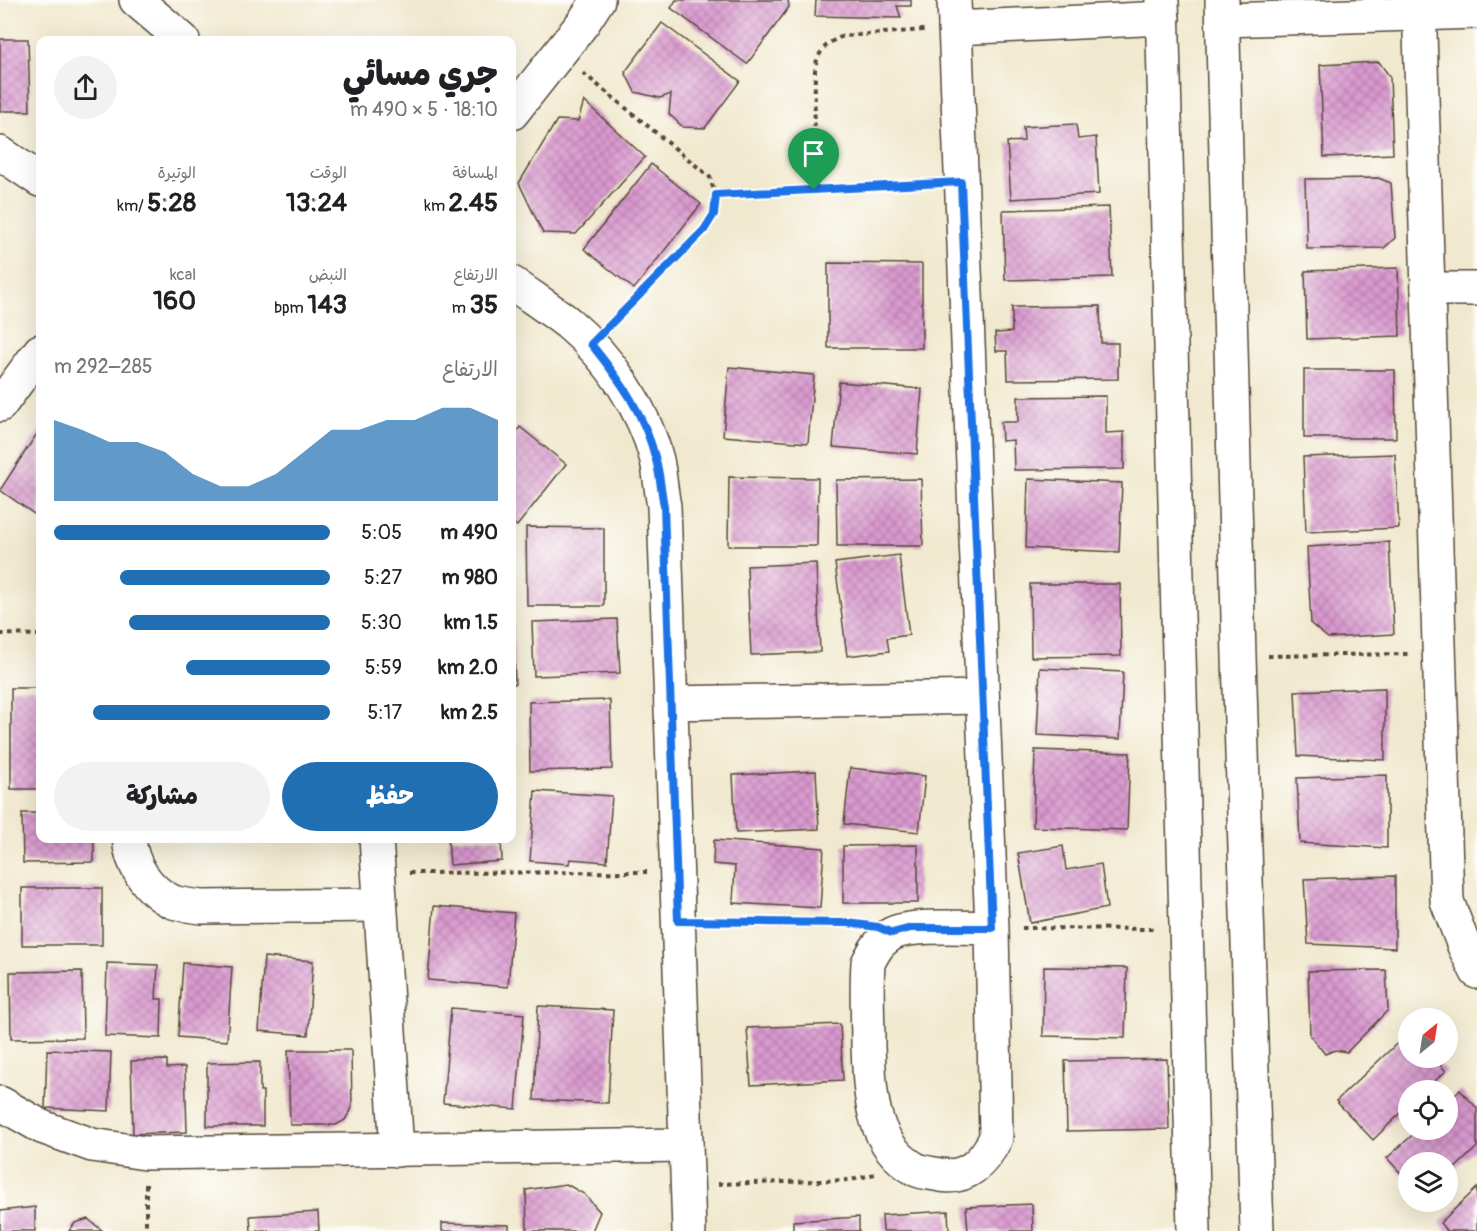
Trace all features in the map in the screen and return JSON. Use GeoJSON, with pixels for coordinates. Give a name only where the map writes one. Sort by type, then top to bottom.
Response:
{"type":"FeatureCollection","features":[{"type":"Feature","properties":{"kind":"street"},"geometry":{"type":"LineString","coordinates":[[136,0],[178,36]]}},
{"type":"Feature","properties":{"kind":"street"},"geometry":{"type":"LineString","coordinates":[[516,108],[583,23],[598,0]]}},
{"type":"Feature","properties":{"kind":"street"},"geometry":{"type":"LineString","coordinates":[[1419,8],[1447,901],[1464,946],[1477,972]]}},
{"type":"Feature","properties":{"kind":"street"},"geometry":{"type":"LineString","coordinates":[[1257,1231],[1222,10],[1419,8],[1477,12]]}},
{"type":"Feature","properties":{"kind":"street"},"geometry":{"type":"LineString","coordinates":[[992,928],[911,928],[892,933],[877,945],[868,963],[869,1081],[874,1116],[884,1138],[899,1157],[919,1171],[947,1176],[968,1171],[986,1158],[996,1138],[992,928],[954,14],[1163,9],[1194,1231]]}},
{"type":"Feature","properties":{"kind":"street"},"geometry":{"type":"LineString","coordinates":[[0,153],[36,177]]}},
{"type":"Feature","properties":{"kind":"street"},"geometry":{"type":"LineString","coordinates":[[516,286],[567,323],[591,344],[620,379],[642,418],[657,461],[664,506],[689,1231]]}},
{"type":"Feature","properties":{"kind":"street"},"geometry":{"type":"LineString","coordinates":[[1428,289],[1477,289]]}},
{"type":"Feature","properties":{"kind":"street"},"geometry":{"type":"LineString","coordinates":[[0,405],[36,356]]}},
{"type":"Feature","properties":{"kind":"street"},"geometry":{"type":"LineString","coordinates":[[671,703],[982,697]]}},
{"type":"Feature","properties":{"kind":"street"},"geometry":{"type":"LineString","coordinates":[[130,843],[134,863],[150,886],[174,902],[202,907],[379,889]]}},
{"type":"Feature","properties":{"kind":"street"},"geometry":{"type":"LineString","coordinates":[[376,843],[397,1150]]}},
{"type":"Feature","properties":{"kind":"street"},"geometry":{"type":"LineString","coordinates":[[0,1103],[42,1127],[92,1145],[146,1153],[686,1145]]}},
{"type":"Feature","properties":{"kind":"path"},"geometry":{"type":"LineString","coordinates":[[814,190],[815,67],[824,47],[833,39],[844,36],[954,14]]}},
{"type":"Feature","properties":{"kind":"path"},"geometry":{"type":"LineString","coordinates":[[559,53],[710,177],[716,195],[714,214],[704,230],[591,344]]}},
{"type":"Feature","properties":{"kind":"path"},"geometry":{"type":"LineString","coordinates":[[716,195],[961,182]]}},
{"type":"Feature","properties":{"kind":"path"},"geometry":{"type":"LineString","coordinates":[[0,634],[36,635]]}},
{"type":"Feature","properties":{"kind":"path"},"geometry":{"type":"LineString","coordinates":[[1239,656],[1439,654]]}},
{"type":"Feature","properties":{"kind":"path"},"geometry":{"type":"LineString","coordinates":[[379,889],[676,872]]}},
{"type":"Feature","properties":{"kind":"path"},"geometry":{"type":"LineString","coordinates":[[678,921],[848,923],[878,927],[892,933]]}},
{"type":"Feature","properties":{"kind":"path"},"geometry":{"type":"LineString","coordinates":[[992,928],[1186,929]]}},
{"type":"Feature","properties":{"kind":"path"},"geometry":{"type":"LineString","coordinates":[[146,1153],[146,1231]]}},
{"type":"Feature","properties":{"kind":"path"},"geometry":{"type":"LineString","coordinates":[[687,1185],[851,1180],[869,1177],[886,1169],[899,1157]]}},
{"type":"Feature","properties":{"kind":"building"},"geometry":{"type":"Polygon","coordinates":[[[676,0],[788,0],[789,7],[747,64],[671,8],[676,0]]]}},
{"type":"Feature","properties":{"kind":"building"},"geometry":{"type":"Polygon","coordinates":[[[816,0],[911,0],[911,6],[897,6],[901,18],[815,16],[816,0]]]}},
{"type":"Feature","properties":{"kind":"building"},"geometry":{"type":"Polygon","coordinates":[[[662,23],[740,81],[705,128],[683,127],[669,114],[671,94],[660,98],[635,92],[625,72],[662,23]]]}},
{"type":"Feature","properties":{"kind":"building"},"geometry":{"type":"Polygon","coordinates":[[[0,39],[28,39],[30,111],[0,111],[0,39]]]}},
{"type":"Feature","properties":{"kind":"building"},"geometry":{"type":"Polygon","coordinates":[[[1379,62],[1390,77],[1393,154],[1324,157],[1320,65],[1379,62]]]}},
{"type":"Feature","properties":{"kind":"building"},"geometry":{"type":"Polygon","coordinates":[[[584,101],[645,157],[576,234],[543,233],[519,183],[557,120],[578,121],[584,101]]]}},
{"type":"Feature","properties":{"kind":"building"},"geometry":{"type":"Polygon","coordinates":[[[1076,124],[1078,139],[1096,137],[1099,194],[1011,199],[1007,142],[1024,141],[1023,127],[1076,124]]]}},
{"type":"Feature","properties":{"kind":"building"},"geometry":{"type":"Polygon","coordinates":[[[651,164],[701,204],[634,289],[584,249],[651,164]]]}},
{"type":"Feature","properties":{"kind":"building"},"geometry":{"type":"Polygon","coordinates":[[[1378,178],[1391,183],[1395,238],[1384,248],[1307,249],[1305,179],[1378,178]]]}},
{"type":"Feature","properties":{"kind":"building"},"geometry":{"type":"Polygon","coordinates":[[[1109,207],[1112,277],[1005,280],[1003,210],[1109,207]]]}},
{"type":"Feature","properties":{"kind":"building"},"geometry":{"type":"Polygon","coordinates":[[[828,263],[922,264],[922,348],[828,348],[828,263]]]}},
{"type":"Feature","properties":{"kind":"building"},"geometry":{"type":"Polygon","coordinates":[[[1398,268],[1400,336],[1307,339],[1305,271],[1398,268]]]}},
{"type":"Feature","properties":{"kind":"building"},"geometry":{"type":"Polygon","coordinates":[[[1100,306],[1101,343],[1118,343],[1118,379],[1008,380],[1007,351],[996,351],[995,333],[1012,332],[1012,307],[1100,306]]]}},
{"type":"Feature","properties":{"kind":"building"},"geometry":{"type":"Polygon","coordinates":[[[729,367],[814,375],[808,443],[723,436],[729,367]]]}},
{"type":"Feature","properties":{"kind":"building"},"geometry":{"type":"Polygon","coordinates":[[[1304,370],[1395,370],[1396,438],[1304,438],[1304,370]]]}},
{"type":"Feature","properties":{"kind":"building"},"geometry":{"type":"Polygon","coordinates":[[[839,382],[922,389],[917,454],[833,447],[839,382]]]}},
{"type":"Feature","properties":{"kind":"building"},"geometry":{"type":"Polygon","coordinates":[[[1106,396],[1106,433],[1124,432],[1124,469],[1014,470],[1013,440],[1002,441],[1001,422],[1018,422],[1018,397],[1106,396]]]}},
{"type":"Feature","properties":{"kind":"building"},"geometry":{"type":"Polygon","coordinates":[[[520,427],[566,464],[517,526],[516,525],[516,432],[520,427]]]}},
{"type":"Feature","properties":{"kind":"building"},"geometry":{"type":"Polygon","coordinates":[[[36,435],[36,515],[0,490],[36,435]]]}},
{"type":"Feature","properties":{"kind":"building"},"geometry":{"type":"Polygon","coordinates":[[[1395,454],[1399,528],[1306,532],[1303,457],[1395,454]]]}},
{"type":"Feature","properties":{"kind":"building"},"geometry":{"type":"Polygon","coordinates":[[[729,477],[818,478],[817,546],[728,546],[729,477]]]}},
{"type":"Feature","properties":{"kind":"building"},"geometry":{"type":"Polygon","coordinates":[[[921,479],[923,546],[837,546],[836,480],[921,479]]]}},
{"type":"Feature","properties":{"kind":"building"},"geometry":{"type":"Polygon","coordinates":[[[1028,479],[1122,483],[1119,552],[1026,548],[1028,479]]]}},
{"type":"Feature","properties":{"kind":"building"},"geometry":{"type":"Polygon","coordinates":[[[526,527],[604,528],[604,606],[527,606],[526,527]]]}},
{"type":"Feature","properties":{"kind":"building"},"geometry":{"type":"Polygon","coordinates":[[[1389,542],[1394,634],[1328,638],[1311,624],[1307,547],[1389,542]]]}},
{"type":"Feature","properties":{"kind":"building"},"geometry":{"type":"Polygon","coordinates":[[[899,555],[909,635],[887,638],[889,651],[847,656],[835,563],[899,555]]]}},
{"type":"Feature","properties":{"kind":"building"},"geometry":{"type":"Polygon","coordinates":[[[816,563],[820,652],[751,655],[747,566],[816,563]]]}},
{"type":"Feature","properties":{"kind":"building"},"geometry":{"type":"Polygon","coordinates":[[[1030,584],[1120,584],[1121,656],[1031,657],[1030,584]]]}},
{"type":"Feature","properties":{"kind":"building"},"geometry":{"type":"Polygon","coordinates":[[[617,619],[620,673],[534,676],[532,622],[617,619]]]}},
{"type":"Feature","properties":{"kind":"building"},"geometry":{"type":"Polygon","coordinates":[[[1040,668],[1123,672],[1120,739],[1037,735],[1040,668]]]}},
{"type":"Feature","properties":{"kind":"building"},"geometry":{"type":"Polygon","coordinates":[[[11,688],[36,688],[36,789],[11,789],[11,688]]]}},
{"type":"Feature","properties":{"kind":"building"},"geometry":{"type":"Polygon","coordinates":[[[1385,688],[1385,760],[1298,756],[1295,691],[1385,688]]]}},
{"type":"Feature","properties":{"kind":"building"},"geometry":{"type":"Polygon","coordinates":[[[610,700],[612,769],[530,771],[529,702],[610,700]]]}},
{"type":"Feature","properties":{"kind":"building"},"geometry":{"type":"Polygon","coordinates":[[[1035,750],[1130,753],[1127,830],[1033,827],[1035,750]]]}},
{"type":"Feature","properties":{"kind":"building"},"geometry":{"type":"Polygon","coordinates":[[[850,768],[925,776],[919,832],[844,824],[850,768]]]}},
{"type":"Feature","properties":{"kind":"building"},"geometry":{"type":"Polygon","coordinates":[[[816,771],[819,829],[736,833],[733,775],[816,771]]]}},
{"type":"Feature","properties":{"kind":"building"},"geometry":{"type":"Polygon","coordinates":[[[1387,775],[1387,848],[1300,843],[1297,778],[1387,775]]]}},
{"type":"Feature","properties":{"kind":"building"},"geometry":{"type":"Polygon","coordinates":[[[535,791],[612,796],[607,862],[570,859],[569,864],[530,861],[535,791]]]}},
{"type":"Feature","properties":{"kind":"building"},"geometry":{"type":"Polygon","coordinates":[[[22,813],[36,813],[36,843],[94,843],[94,862],[23,863],[22,813]]]}},
{"type":"Feature","properties":{"kind":"building"},"geometry":{"type":"Polygon","coordinates":[[[714,840],[824,848],[820,908],[733,903],[735,866],[713,864],[714,840]]]}},
{"type":"Feature","properties":{"kind":"building"},"geometry":{"type":"Polygon","coordinates":[[[448,843],[501,843],[502,861],[450,865],[448,843]]]}},
{"type":"Feature","properties":{"kind":"building"},"geometry":{"type":"Polygon","coordinates":[[[918,845],[918,903],[843,903],[843,846],[918,845]]]}},
{"type":"Feature","properties":{"kind":"building"},"geometry":{"type":"Polygon","coordinates":[[[1063,846],[1066,870],[1101,864],[1107,908],[1030,923],[1018,853],[1063,846]]]}},
{"type":"Feature","properties":{"kind":"building"},"geometry":{"type":"Polygon","coordinates":[[[1395,876],[1395,948],[1308,944],[1304,879],[1395,876]]]}},
{"type":"Feature","properties":{"kind":"building"},"geometry":{"type":"Polygon","coordinates":[[[22,888],[102,888],[102,945],[22,945],[22,888]]]}},
{"type":"Feature","properties":{"kind":"building"},"geometry":{"type":"Polygon","coordinates":[[[434,906],[514,913],[508,987],[428,980],[434,906]]]}},
{"type":"Feature","properties":{"kind":"building"},"geometry":{"type":"Polygon","coordinates":[[[264,957],[313,961],[308,1035],[259,1031],[264,957]]]}},
{"type":"Feature","properties":{"kind":"building"},"geometry":{"type":"Polygon","coordinates":[[[107,963],[158,965],[156,999],[162,999],[161,1038],[105,1036],[107,963]]]}},
{"type":"Feature","properties":{"kind":"building"},"geometry":{"type":"Polygon","coordinates":[[[183,963],[232,967],[227,1041],[178,1037],[183,963]]]}},
{"type":"Feature","properties":{"kind":"building"},"geometry":{"type":"Polygon","coordinates":[[[1044,967],[1127,968],[1125,1038],[1043,1036],[1044,967]]]}},
{"type":"Feature","properties":{"kind":"building"},"geometry":{"type":"Polygon","coordinates":[[[1386,970],[1388,1010],[1347,1052],[1335,1050],[1325,1054],[1310,1035],[1308,971],[1386,970]]]}},
{"type":"Feature","properties":{"kind":"building"},"geometry":{"type":"Polygon","coordinates":[[[82,971],[83,1038],[11,1039],[10,972],[82,971]]]}},
{"type":"Feature","properties":{"kind":"building"},"geometry":{"type":"Polygon","coordinates":[[[538,1006],[613,1010],[608,1103],[534,1100],[538,1006]]]}},
{"type":"Feature","properties":{"kind":"building"},"geometry":{"type":"Polygon","coordinates":[[[451,1008],[524,1014],[516,1109],[443,1103],[451,1008]]]}},
{"type":"Feature","properties":{"kind":"building"},"geometry":{"type":"Polygon","coordinates":[[[840,1024],[843,1080],[751,1085],[747,1028],[840,1024]]]}},
{"type":"Feature","properties":{"kind":"building"},"geometry":{"type":"Polygon","coordinates":[[[1398,1042],[1398,1068],[1443,1068],[1446,1071],[1436,1080],[1398,1080],[1398,1116],[1373,1140],[1336,1101],[1398,1042]]]}},
{"type":"Feature","properties":{"kind":"building"},"geometry":{"type":"Polygon","coordinates":[[[47,1050],[111,1052],[109,1111],[45,1108],[47,1050]]]}},
{"type":"Feature","properties":{"kind":"building"},"geometry":{"type":"Polygon","coordinates":[[[288,1050],[351,1050],[352,1108],[345,1120],[336,1125],[290,1125],[288,1050]]]}},
{"type":"Feature","properties":{"kind":"building"},"geometry":{"type":"Polygon","coordinates":[[[1167,1059],[1169,1129],[1067,1131],[1065,1061],[1167,1059]]]}},
{"type":"Feature","properties":{"kind":"building"},"geometry":{"type":"Polygon","coordinates":[[[167,1060],[167,1068],[185,1067],[187,1132],[133,1134],[131,1061],[167,1060]]]}},
{"type":"Feature","properties":{"kind":"building"},"geometry":{"type":"Polygon","coordinates":[[[260,1062],[263,1126],[207,1126],[207,1063],[260,1062]]]}},
{"type":"Feature","properties":{"kind":"building"},"geometry":{"type":"Polygon","coordinates":[[[1460,1090],[1477,1108],[1477,1147],[1458,1165],[1458,1152],[1398,1152],[1398,1170],[1387,1158],[1407,1140],[1458,1140],[1458,1092],[1460,1090]]]}},
{"type":"Feature","properties":{"kind":"building"},"geometry":{"type":"Polygon","coordinates":[[[566,1184],[584,1194],[600,1212],[592,1231],[527,1231],[526,1190],[566,1184]]]}},
{"type":"Feature","properties":{"kind":"building"},"geometry":{"type":"Polygon","coordinates":[[[1477,1188],[1477,1231],[1447,1231],[1440,1223],[1452,1212],[1458,1212],[1458,1206],[1477,1188]]]}},
{"type":"Feature","properties":{"kind":"building"},"geometry":{"type":"Polygon","coordinates":[[[1032,1204],[1033,1231],[968,1231],[966,1207],[1032,1204]]]}},
{"type":"Feature","properties":{"kind":"building"},"geometry":{"type":"Polygon","coordinates":[[[35,1207],[35,1231],[0,1231],[0,1211],[35,1207]]]}},
{"type":"Feature","properties":{"kind":"building"},"geometry":{"type":"Polygon","coordinates":[[[948,1211],[949,1231],[883,1231],[882,1215],[948,1211]]]}},
{"type":"Feature","properties":{"kind":"building"},"geometry":{"type":"Polygon","coordinates":[[[318,1212],[319,1231],[251,1231],[250,1216],[318,1212]]]}},
{"type":"Feature","properties":{"kind":"building"},"geometry":{"type":"Polygon","coordinates":[[[859,1217],[859,1231],[793,1231],[793,1221],[859,1217]]]}},
{"type":"Feature","properties":{"kind":"building"},"geometry":{"type":"Polygon","coordinates":[[[88,1219],[103,1231],[69,1231],[75,1223],[88,1219]]]}},
{"type":"Feature","properties":{"kind":"building"},"geometry":{"type":"Polygon","coordinates":[[[442,1223],[509,1225],[509,1231],[442,1231],[442,1223]]]}},
{"type":"Feature","properties":{"kind":"route"},"geometry":{"type":"LineString","coordinates":[[961,182],[992,928],[911,928],[892,933],[878,927],[848,923],[678,921],[664,506],[657,461],[642,418],[620,379],[591,344],[704,230],[714,214],[716,195],[814,190],[961,182]]}}]}
